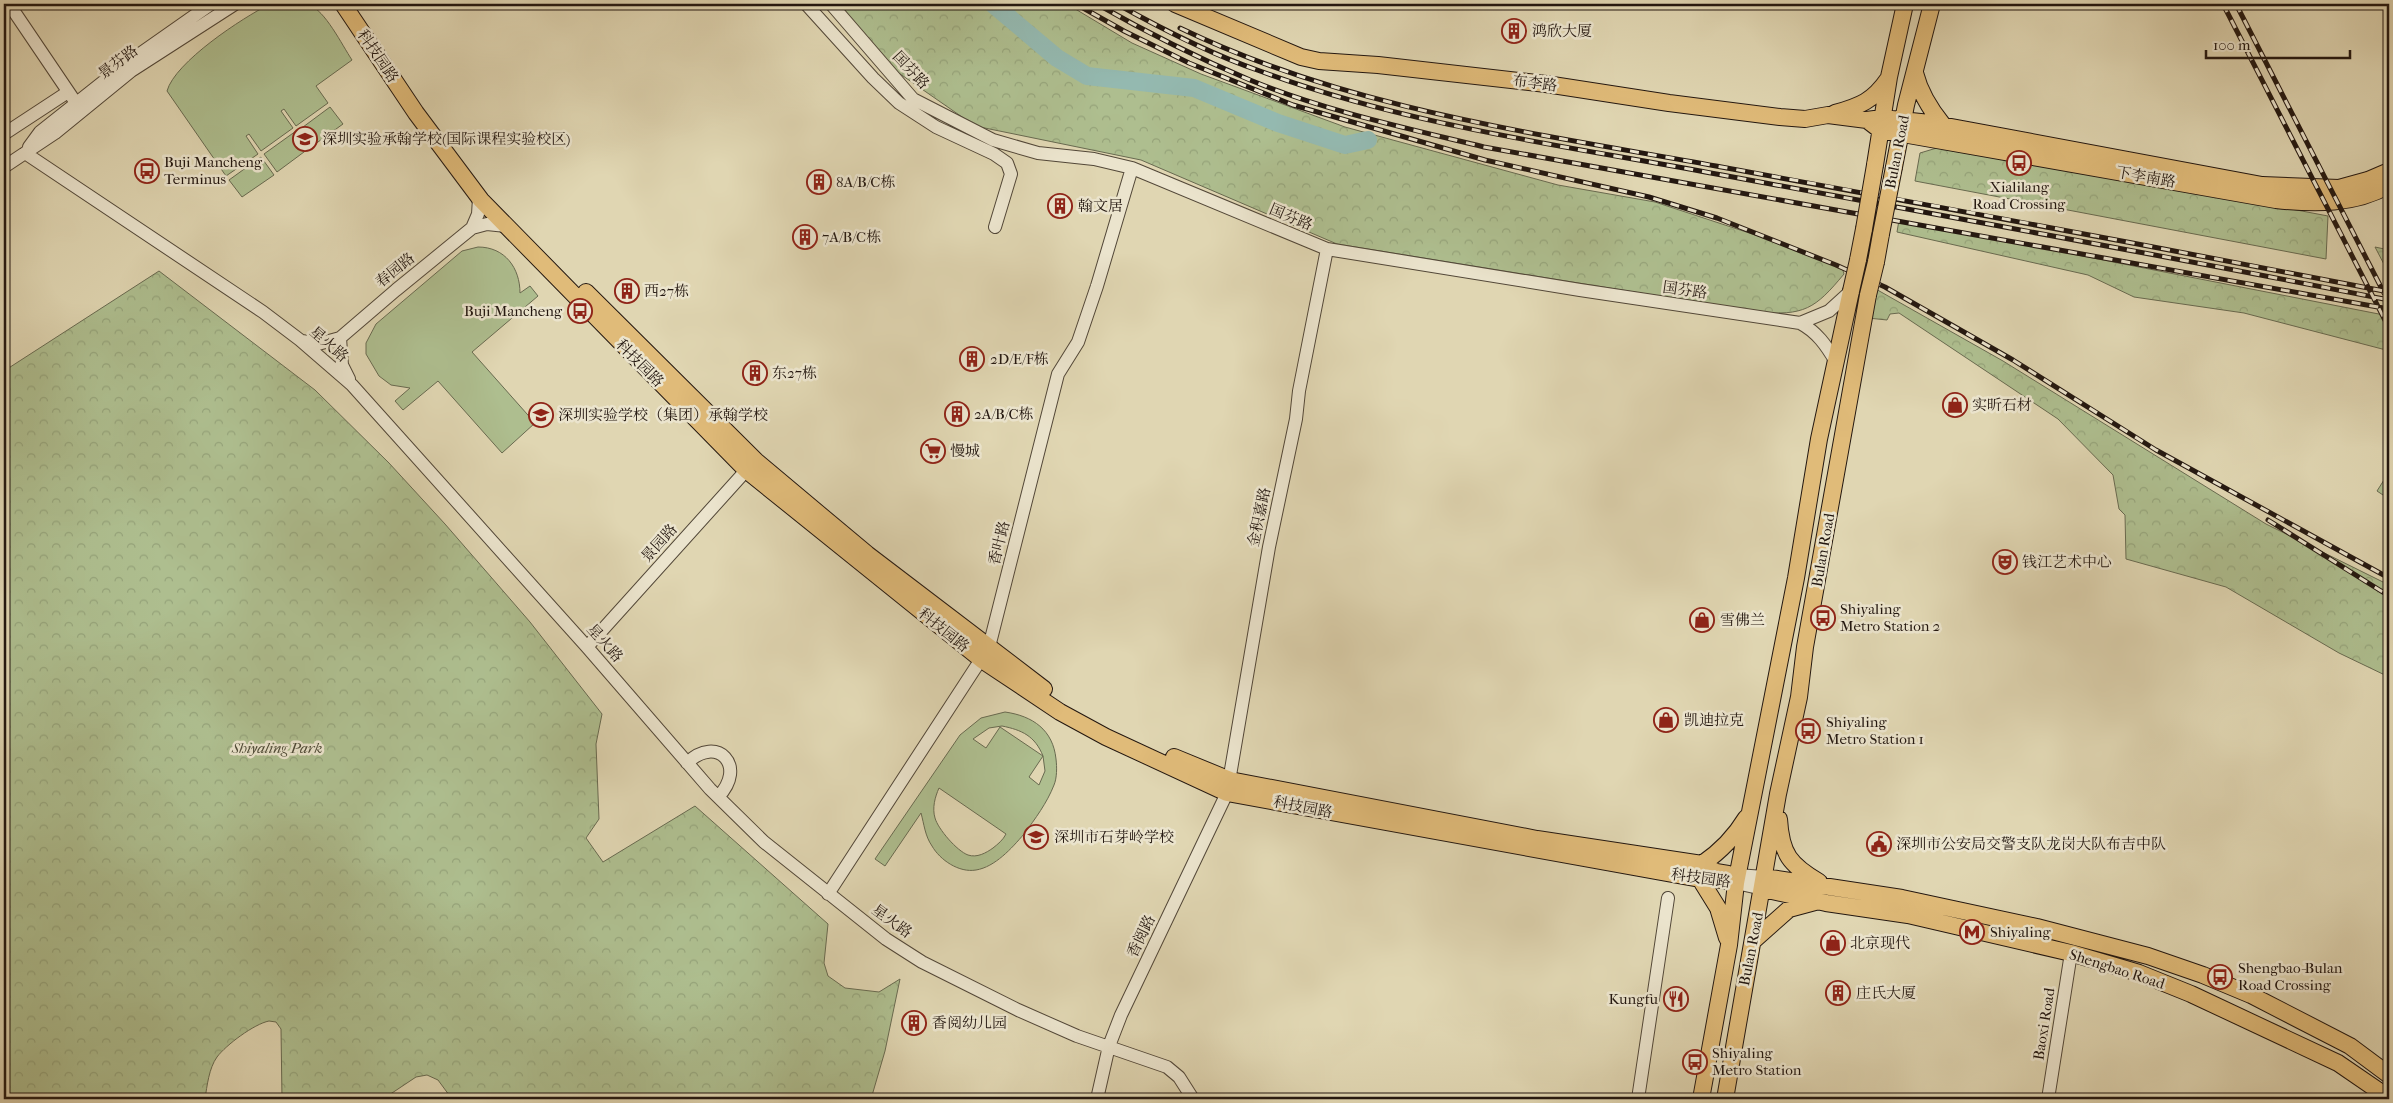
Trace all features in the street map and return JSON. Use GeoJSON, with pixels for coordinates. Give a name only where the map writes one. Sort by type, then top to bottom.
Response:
{"type":"FeatureCollection","features":[{"type":"Feature","properties":{"kind":"main road","name":"科技园路"},"geometry":{"type":"LineString","coordinates":[[343,4],[416,113],[479,198],[506,226],[751,466],[867,554],[985,654],[1046,690],[1098,724],[1229,786],[1537,839],[1701,872],[1716,879],[1736,879]]}},
{"type":"Feature","properties":{"kind":"main road","name":"科技园路"},"geometry":{"type":"LineString","coordinates":[[356,4],[424,107],[499,205],[751,466]]}},
{"type":"Feature","properties":{"kind":"main road","name":"布李路"},"geometry":{"type":"LineString","coordinates":[[1175,4],[1291,53],[1319,61],[1378,65],[1546,84],[1669,104],[1780,117],[1805,119],[1828,115],[1902,127]]}},
{"type":"Feature","properties":{"kind":"main road","name":"Bulan Road"},"geometry":{"type":"LineString","coordinates":[[1701,1099],[1729,945],[1736,879],[1751,814],[1796,578],[1819,439],[1864,229],[1875,165],[1876,122],[1889,77],[1905,4]]}},
{"type":"Feature","properties":{"kind":"main road","name":"Bulan Road"},"geometry":{"type":"LineString","coordinates":[[1725,1099],[1778,794],[1799,697],[1805,647],[1868,295],[1902,127],[1932,4]]}},
{"type":"Feature","properties":{"kind":"main road"},"geometry":{"type":"LineString","coordinates":[[1914,73],[1918,87],[1930,108],[1943,125]]}},
{"type":"Feature","properties":{"kind":"main road"},"geometry":{"type":"LineString","coordinates":[[1828,115],[1850,109],[1870,99],[1879,93],[1889,77]]}},
{"type":"Feature","properties":{"kind":"main road","name":"下李南路"},"geometry":{"type":"LineString","coordinates":[[1902,127],[1943,125],[2314,195]]}},
{"type":"Feature","properties":{"kind":"main road","name":"下李南路"},"geometry":{"type":"LineString","coordinates":[[1902,127],[2264,199],[2314,195],[2340,189],[2389,171]]}},
{"type":"Feature","properties":{"kind":"main road","name":"下李南路"},"geometry":{"type":"LineString","coordinates":[[2340,189],[2359,198],[2389,186]]}},
{"type":"Feature","properties":{"kind":"main road"},"geometry":{"type":"LineString","coordinates":[[1778,794],[1780,835],[1787,857],[1794,866],[1825,886]]}},
{"type":"Feature","properties":{"kind":"main road"},"geometry":{"type":"LineString","coordinates":[[1729,945],[1718,908],[1701,872],[1738,833],[1751,814],[1773,826]]}},
{"type":"Feature","properties":{"kind":"main road","name":"Shengbao Road"},"geometry":{"type":"LineString","coordinates":[[1764,883],[1825,886],[1911,900],[2037,927],[2148,956],[2203,975],[2251,995],[2350,1046],[2389,1075]]}},
{"type":"Feature","properties":{"kind":"main road","name":"Shengbao Road"},"geometry":{"type":"LineString","coordinates":[[1764,883],[1826,903],[1908,915],[2071,953],[2139,973],[2191,994],[2338,1064],[2389,1098]]}},
{"type":"Feature","properties":{"kind":"main road"},"geometry":{"type":"LineString","coordinates":[[1753,941],[1789,909],[1813,902],[1826,903]]}},
{"type":"Feature","properties":{"kind":"street"},"geometry":{"type":"LineString","coordinates":[[9,4],[76,104]]}},
{"type":"Feature","properties":{"kind":"street","name":"景芬路"},"geometry":{"type":"LineString","coordinates":[[25,153],[40,132],[127,63],[211,4]]}},
{"type":"Feature","properties":{"kind":"street","name":"景芬路"},"geometry":{"type":"LineString","coordinates":[[4,167],[55,133],[131,71],[235,4]]}},
{"type":"Feature","properties":{"kind":"street"},"geometry":{"type":"LineString","coordinates":[[806,4],[873,78],[899,103],[936,127],[994,154],[1007,163],[1010,174],[995,227]]}},
{"type":"Feature","properties":{"kind":"street","name":"国芬路"},"geometry":{"type":"LineString","coordinates":[[831,4],[913,99],[993,140],[1038,153],[1094,159],[1132,168],[1327,249],[1800,323]]}},
{"type":"Feature","properties":{"kind":"street"},"geometry":{"type":"LineString","coordinates":[[4,134],[68,92]]}},
{"type":"Feature","properties":{"kind":"street","name":"星火路"},"geometry":{"type":"LineString","coordinates":[[25,153],[206,273],[300,340],[352,385],[587,647],[718,797],[764,842],[828,894],[886,939],[922,962],[1018,1010],[1077,1036],[1167,1067],[1179,1077],[1193,1099]]}},
{"type":"Feature","properties":{"kind":"street","name":"香叶路"},"geometry":{"type":"LineString","coordinates":[[828,894],[985,654],[1058,374],[1078,342],[1132,168]]}},
{"type":"Feature","properties":{"kind":"street"},"geometry":{"type":"LineString","coordinates":[[472,228],[478,214],[479,198]]}},
{"type":"Feature","properties":{"kind":"street"},"geometry":{"type":"LineString","coordinates":[[472,228],[487,224],[506,226]]}},
{"type":"Feature","properties":{"kind":"street","name":"春园路"},"geometry":{"type":"LineString","coordinates":[[300,340],[318,344],[340,338],[472,228]]}},
{"type":"Feature","properties":{"kind":"street","name":"金积嘉路"},"geometry":{"type":"LineString","coordinates":[[1229,786],[1268,547],[1296,419],[1299,391],[1327,249]]}},
{"type":"Feature","properties":{"kind":"street"},"geometry":{"type":"LineString","coordinates":[[1800,323],[1829,311],[1851,291]]}},
{"type":"Feature","properties":{"kind":"street"},"geometry":{"type":"LineString","coordinates":[[1800,323],[1812,329],[1825,343],[1836,362]]}},
{"type":"Feature","properties":{"kind":"street"},"geometry":{"type":"LineString","coordinates":[[340,338],[342,365],[352,385]]}},
{"type":"Feature","properties":{"kind":"street","name":"景园路"},"geometry":{"type":"LineString","coordinates":[[587,647],[751,466]]}},
{"type":"Feature","properties":{"kind":"street"},"geometry":{"type":"LineString","coordinates":[[687,762],[694,756],[707,751],[714,751],[726,758],[731,771],[731,778],[728,786],[718,797]]}},
{"type":"Feature","properties":{"kind":"street","name":"香阅路"},"geometry":{"type":"LineString","coordinates":[[1097,1099],[1109,1046],[1121,1015],[1229,786]]}},
{"type":"Feature","properties":{"kind":"street","name":"科技园路"},"geometry":{"type":"LineString","coordinates":[[1736,879],[1764,883]]}},
{"type":"Feature","properties":{"kind":"street"},"geometry":{"type":"LineString","coordinates":[[1638,1099],[1668,898]]}},
{"type":"Feature","properties":{"kind":"street","name":"Baoxi Road"},"geometry":{"type":"LineString","coordinates":[[2048,1099],[2071,953]]}},
{"type":"Feature","properties":{"kind":"green space"},"geometry":{"type":"Polygon","coordinates":[[[300,3],[315,8],[327,21],[352,60],[316,86],[328,103],[296,126],[284,109],[281,111],[293,128],[261,151],[249,134],[246,136],[258,154],[226,176],[167,91],[183,67],[196,54],[243,19],[270,4],[300,3]]]}},
{"type":"Feature","properties":{"kind":"green space"},"geometry":{"type":"Polygon","coordinates":[[[837,4],[1067,4],[1132,43],[1201,74],[1345,127],[1558,185],[1655,202],[1810,253],[1842,267],[1844,274],[1825,295],[1807,308],[1787,313],[1774,313],[1758,312],[1337,244],[1141,160],[975,126],[893,69],[837,4]]]}},
{"type":"Feature","properties":{"kind":"green space"},"geometry":{"type":"Polygon","coordinates":[[[330,107],[343,124],[311,147],[299,130],[330,107]]]}},
{"type":"Feature","properties":{"kind":"green space"},"geometry":{"type":"Polygon","coordinates":[[[296,131],[308,149],[277,172],[264,154],[296,131]]]}},
{"type":"Feature","properties":{"kind":"green space"},"geometry":{"type":"Polygon","coordinates":[[[1950,144],[2328,216],[2326,259],[1915,181],[1920,153],[1950,144]]]}},
{"type":"Feature","properties":{"kind":"green space"},"geometry":{"type":"Polygon","coordinates":[[[261,157],[274,175],[242,197],[229,180],[261,157]]]}},
{"type":"Feature","properties":{"kind":"green space"},"geometry":{"type":"Polygon","coordinates":[[[1899,220],[2389,316],[2389,349],[2386,350],[2244,313],[2134,297],[2088,275],[1897,232],[1899,220]]]}},
{"type":"Feature","properties":{"kind":"green space"},"geometry":{"type":"Polygon","coordinates":[[[478,247],[488,248],[503,255],[514,267],[520,293],[530,286],[538,296],[472,352],[535,423],[502,453],[438,381],[403,410],[395,401],[410,388],[391,385],[379,376],[366,354],[366,343],[376,324],[462,251],[478,247]]]}},
{"type":"Feature","properties":{"kind":"green space"},"geometry":{"type":"Polygon","coordinates":[[[2375,247],[2389,250],[2389,270],[2387,270],[2375,247]]]}},
{"type":"Feature","properties":{"kind":"green space","name":"Shiyaling Park"},"geometry":{"type":"Polygon","coordinates":[[[159,271],[315,390],[389,463],[530,622],[602,714],[596,744],[599,819],[586,838],[603,862],[695,806],[828,924],[824,963],[828,976],[845,988],[879,992],[900,979],[885,1051],[871,1099],[452,1099],[438,1080],[427,1075],[416,1077],[383,1099],[282,1099],[281,1029],[276,1022],[269,1021],[256,1026],[241,1036],[217,1057],[210,1072],[205,1099],[4,1099],[4,371],[159,271]]]}},
{"type":"Feature","properties":{"kind":"green space"},"geometry":{"type":"Polygon","coordinates":[[[1874,288],[2003,361],[2266,524],[2389,585],[2389,677],[2339,653],[2226,587],[2126,559],[2125,515],[2119,509],[2113,475],[2058,419],[1899,313],[1890,314],[1887,320],[1868,318],[1874,288]]]}},
{"type":"Feature","properties":{"kind":"green space"},"geometry":{"type":"Polygon","coordinates":[[[2389,472],[2389,499],[2377,491],[2389,472]]]}},
{"type":"Feature","properties":{"kind":"green space"},"geometry":{"type":"Polygon","coordinates":[[[1005,712],[1015,714],[1033,721],[1046,732],[1054,749],[1056,779],[1040,811],[1024,834],[1003,856],[990,865],[976,870],[957,867],[945,861],[935,851],[925,830],[921,813],[885,866],[875,859],[960,735],[981,718],[1005,712]],[[1002,726],[989,728],[973,739],[986,748],[1000,727],[1043,756],[1036,743],[1027,735],[1002,726]],[[1043,756],[1029,777],[1039,785],[1045,771],[1043,756]],[[939,788],[934,803],[935,818],[940,828],[948,839],[968,855],[975,856],[987,852],[1000,842],[1006,834],[939,788]]]}},
{"type":"Feature","properties":{"kind":"waterway"},"geometry":{"type":"LineString","coordinates":[[993,4],[1057,58],[1087,76],[1194,88],[1278,123],[1345,145],[1368,140]]}},
{"type":"Feature","properties":{"kind":"railway"},"geometry":{"type":"LineString","coordinates":[[1076,4],[1124,31],[1189,63],[1293,105],[1485,160],[1649,197],[1717,218],[1836,265],[1885,287],[2013,360],[2156,450],[2389,578]]}},
{"type":"Feature","properties":{"kind":"railway"},"geometry":{"type":"LineString","coordinates":[[1097,4],[1192,54],[1278,91],[1336,110],[1484,147],[2389,309]]}},
{"type":"Feature","properties":{"kind":"railway"},"geometry":{"type":"LineString","coordinates":[[1117,4],[1187,41],[1241,64],[1316,90],[1431,120],[1547,144],[2056,236],[2389,300]]}},
{"type":"Feature","properties":{"kind":"railway"},"geometry":{"type":"LineString","coordinates":[[2223,4],[2389,328]]}},
{"type":"Feature","properties":{"kind":"railway"},"geometry":{"type":"LineString","coordinates":[[2236,4],[2384,293]]}},
{"type":"Feature","properties":{"kind":"railway"},"geometry":{"type":"LineString","coordinates":[[1180,28],[1244,56],[1309,79],[1375,99],[1443,115],[1579,142],[1968,212],[2389,292]]}},
{"type":"Feature","properties":{"kind":"railway"},"geometry":{"type":"LineString","coordinates":[[2268,520],[2389,596]]}},
{"type":"Feature","properties":{"kind":"place","name":"鸿欣大厦"},"geometry":{"type":"Point","coordinates":[1514,31]}},
{"type":"Feature","properties":{"kind":"place","name":"深圳实验承翰学校(国际课程实验校区)"},"geometry":{"type":"Point","coordinates":[305,139]}},
{"type":"Feature","properties":{"kind":"place","name":"Xialilang Road Crossing"},"geometry":{"type":"Point","coordinates":[2019,163]}},
{"type":"Feature","properties":{"kind":"place","name":"Buji Mancheng Terminus"},"geometry":{"type":"Point","coordinates":[147,171]}},
{"type":"Feature","properties":{"kind":"place","name":"8A/B/C栋"},"geometry":{"type":"Point","coordinates":[819,182]}},
{"type":"Feature","properties":{"kind":"place","name":"翰文居"},"geometry":{"type":"Point","coordinates":[1060,206]}},
{"type":"Feature","properties":{"kind":"place","name":"7A/B/C栋"},"geometry":{"type":"Point","coordinates":[805,237]}},
{"type":"Feature","properties":{"kind":"place","name":"西27栋"},"geometry":{"type":"Point","coordinates":[627,291]}},
{"type":"Feature","properties":{"kind":"place","name":"Buji Mancheng"},"geometry":{"type":"Point","coordinates":[580,311]}},
{"type":"Feature","properties":{"kind":"place","name":"2D/E/F栋"},"geometry":{"type":"Point","coordinates":[972,359]}},
{"type":"Feature","properties":{"kind":"place","name":"东27栋"},"geometry":{"type":"Point","coordinates":[755,373]}},
{"type":"Feature","properties":{"kind":"place","name":"实昕石材"},"geometry":{"type":"Point","coordinates":[1955,405]}},
{"type":"Feature","properties":{"kind":"place","name":"2A/B/C栋"},"geometry":{"type":"Point","coordinates":[957,414]}},
{"type":"Feature","properties":{"kind":"place","name":"深圳实验学校（集团）承翰学校"},"geometry":{"type":"Point","coordinates":[541,415]}},
{"type":"Feature","properties":{"kind":"place","name":"慢城"},"geometry":{"type":"Point","coordinates":[933,451]}},
{"type":"Feature","properties":{"kind":"place","name":"钱江艺术中心"},"geometry":{"type":"Point","coordinates":[2005,562]}},
{"type":"Feature","properties":{"kind":"place","name":"Shiyaling Metro Station 2"},"geometry":{"type":"Point","coordinates":[1823,618]}},
{"type":"Feature","properties":{"kind":"place","name":"雪佛兰"},"geometry":{"type":"Point","coordinates":[1702,620]}},
{"type":"Feature","properties":{"kind":"place","name":"凯迪拉克"},"geometry":{"type":"Point","coordinates":[1666,720]}},
{"type":"Feature","properties":{"kind":"place","name":"Shiyaling Metro Station 1"},"geometry":{"type":"Point","coordinates":[1808,731]}},
{"type":"Feature","properties":{"kind":"place","name":"深圳市石芽岭学校"},"geometry":{"type":"Point","coordinates":[1036,837]}},
{"type":"Feature","properties":{"kind":"place","name":"深圳市公安局交警支队龙岗大队布吉中队"},"geometry":{"type":"Point","coordinates":[1879,844]}},
{"type":"Feature","properties":{"kind":"place","name":"Shiyaling"},"geometry":{"type":"Point","coordinates":[1972,932]}},
{"type":"Feature","properties":{"kind":"place","name":"北京现代"},"geometry":{"type":"Point","coordinates":[1833,943]}},
{"type":"Feature","properties":{"kind":"place","name":"Shengbao-Bulan Road Crossing"},"geometry":{"type":"Point","coordinates":[2220,977]}},
{"type":"Feature","properties":{"kind":"place","name":"庄氏大厦"},"geometry":{"type":"Point","coordinates":[1838,993]}},
{"type":"Feature","properties":{"kind":"place","name":"Kungfu"},"geometry":{"type":"Point","coordinates":[1676,999]}},
{"type":"Feature","properties":{"kind":"place","name":"香阅幼儿园"},"geometry":{"type":"Point","coordinates":[914,1023]}},
{"type":"Feature","properties":{"kind":"place","name":"Shiyaling Metro Station"},"geometry":{"type":"Point","coordinates":[1695,1062]}}]}
